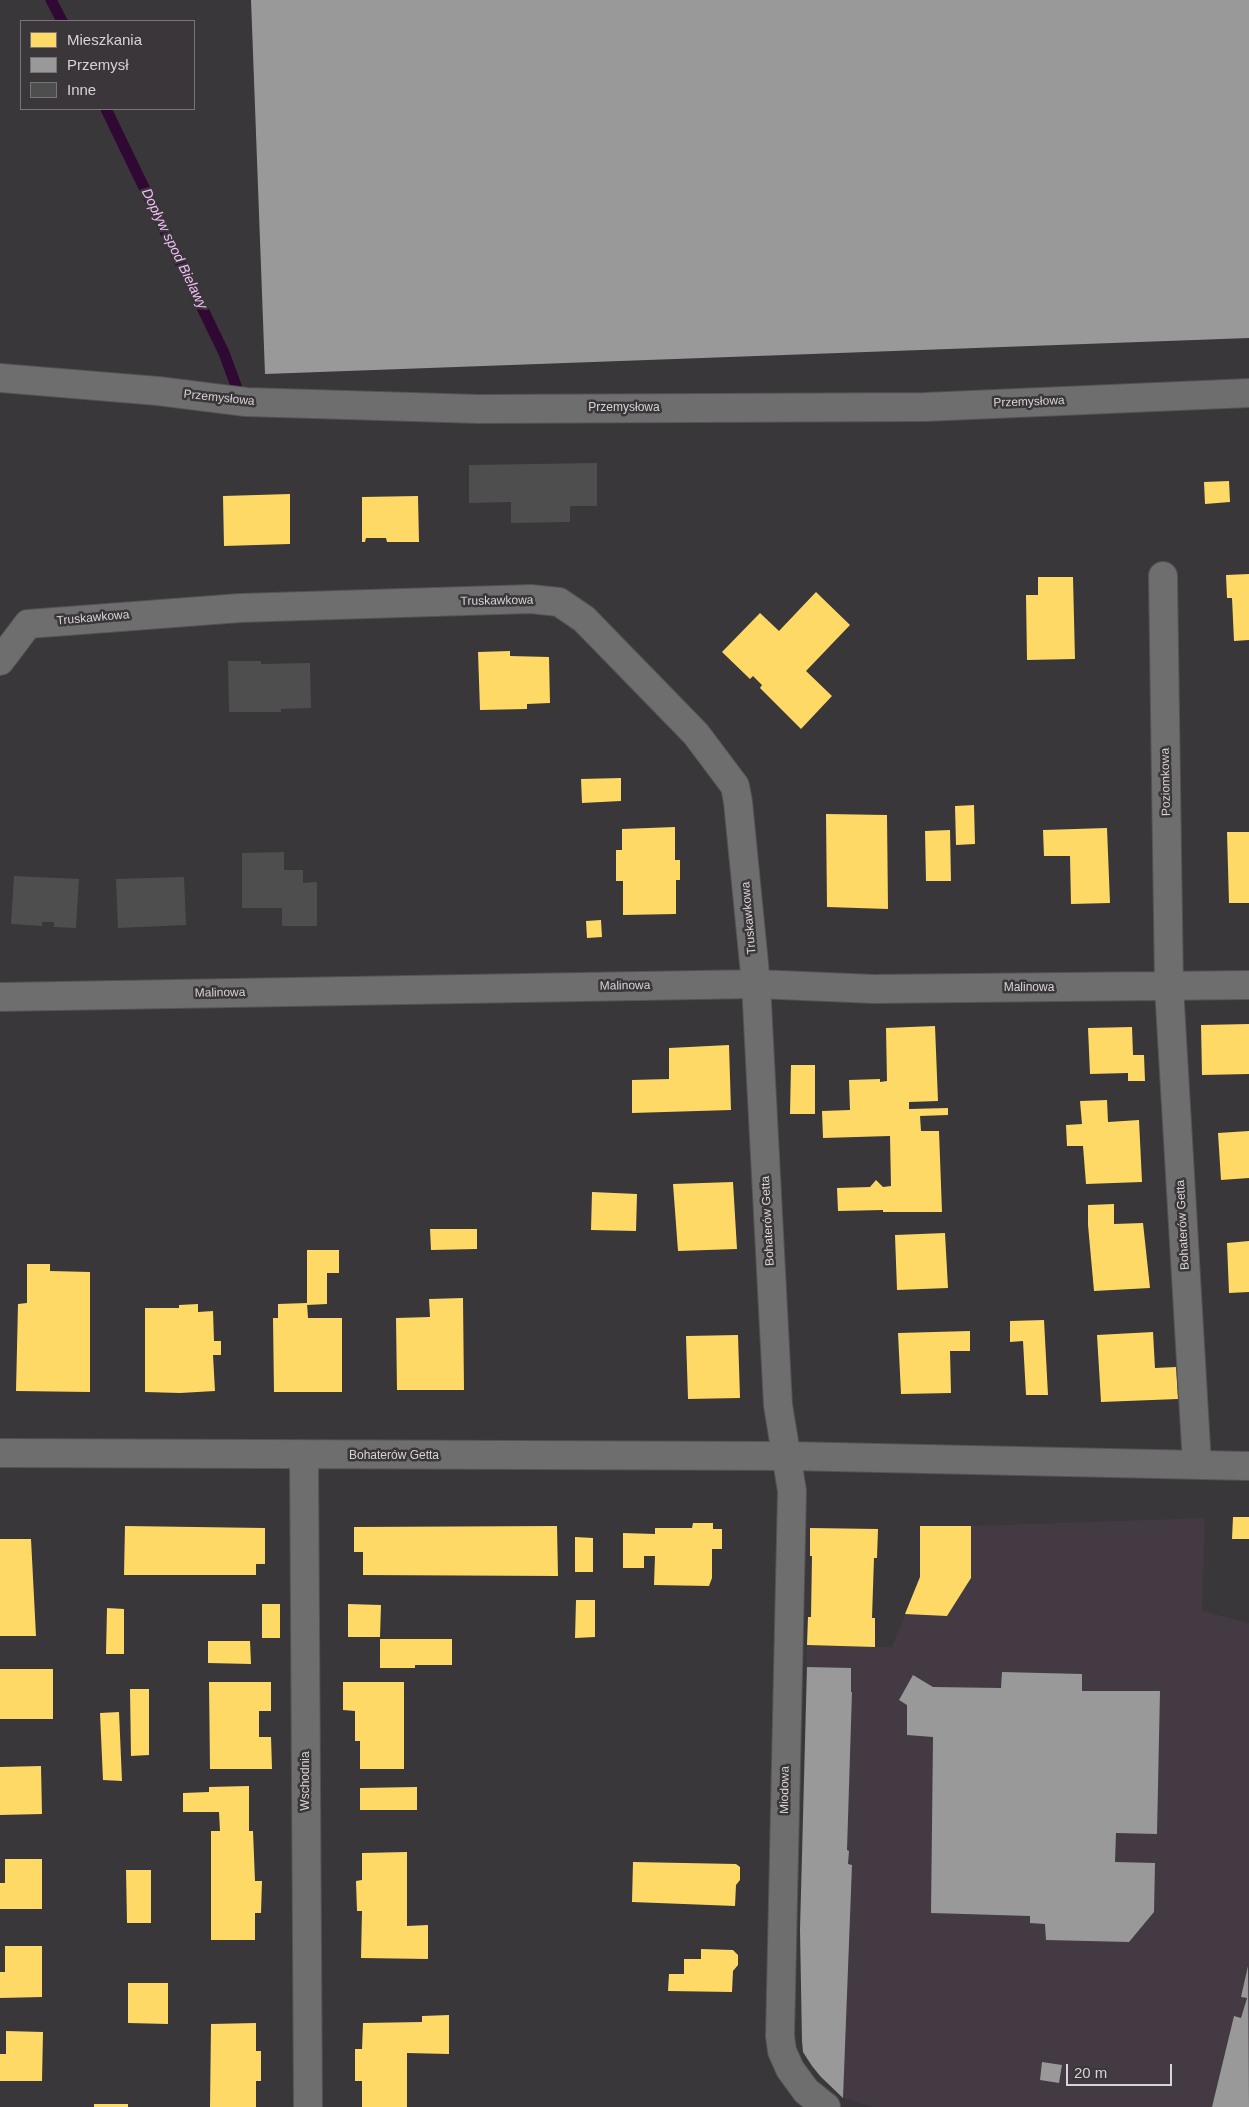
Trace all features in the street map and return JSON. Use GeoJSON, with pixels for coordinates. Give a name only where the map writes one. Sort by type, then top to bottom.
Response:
{"type":"FeatureCollection","features":[{"type":"Feature","properties":{"kind":"street","name":"Przemysłowa"},"geometry":{"type":"LineString","coordinates":[[0,378],[158,391],[246,402],[479,408],[926,407],[1249,393]]}},
{"type":"Feature","properties":{"kind":"street","name":"Poziomkowa"},"geometry":{"type":"LineString","coordinates":[[1162,576],[1169,987]]}},
{"type":"Feature","properties":{"kind":"street","name":"Truskawkowa"},"geometry":{"type":"LineString","coordinates":[[0,660],[28,624],[240,608],[531,599],[560,602],[584,619],[696,734],[735,786],[756,984]]}},
{"type":"Feature","properties":{"kind":"street","name":"Malinowa"},"geometry":{"type":"LineString","coordinates":[[0,997],[756,984],[874,989],[1249,985]]}},
{"type":"Feature","properties":{"kind":"street","name":"Bohaterów Getta"},"geometry":{"type":"LineString","coordinates":[[756,984],[778,1405],[788,1456]]}},
{"type":"Feature","properties":{"kind":"street","name":"Bohaterów Getta"},"geometry":{"type":"LineString","coordinates":[[1169,987],[1197,1464]]}},
{"type":"Feature","properties":{"kind":"street","name":"Bohaterów Getta"},"geometry":{"type":"LineString","coordinates":[[0,1453],[304,1456],[788,1456],[1249,1466]]}},
{"type":"Feature","properties":{"kind":"street","name":"Wschodnia"},"geometry":{"type":"LineString","coordinates":[[304,1456],[308,2107]]}},
{"type":"Feature","properties":{"kind":"street","name":"Miodowa"},"geometry":{"type":"LineString","coordinates":[[788,1456],[792,1496],[780,2036],[782,2051],[793,2074],[806,2091],[826,2107]]}},
{"type":"Feature","properties":{"kind":"shaded area"},"geometry":{"type":"Polygon","coordinates":[[[1205,1518],[1202,1611],[1249,1623],[1249,2107],[872,2107],[843,2098],[812,2066],[803,2052],[802,2041],[800,1930],[807,1645],[892,1647],[920,1577],[920,1526],[1205,1518]]]}},
{"type":"Feature","properties":{"kind":"building: Mieszkania"},"geometry":{"type":"Polygon","coordinates":[[[1229,481],[1230,502],[1205,504],[1204,482],[1229,481]]]}},
{"type":"Feature","properties":{"kind":"building: Mieszkania"},"geometry":{"type":"Polygon","coordinates":[[[290,494],[290,544],[224,546],[223,496],[290,494]]]}},
{"type":"Feature","properties":{"kind":"building: Mieszkania"},"geometry":{"type":"Polygon","coordinates":[[[418,496],[419,542],[387,542],[386,538],[366,538],[365,542],[362,542],[362,497],[418,496]]]}},
{"type":"Feature","properties":{"kind":"building: Mieszkania"},"geometry":{"type":"Polygon","coordinates":[[[1249,574],[1249,640],[1234,641],[1232,598],[1227,598],[1226,575],[1249,574]]]}},
{"type":"Feature","properties":{"kind":"building: Mieszkania"},"geometry":{"type":"Polygon","coordinates":[[[1038,577],[1073,577],[1075,659],[1027,660],[1026,595],[1038,595],[1038,577]]]}},
{"type":"Feature","properties":{"kind":"building: Mieszkania"},"geometry":{"type":"Polygon","coordinates":[[[816,592],[850,625],[806,671],[832,696],[801,729],[760,688],[762,685],[753,676],[750,679],[722,652],[760,613],[779,631],[816,592]]]}},
{"type":"Feature","properties":{"kind":"building: Mieszkania"},"geometry":{"type":"Polygon","coordinates":[[[510,651],[510,656],[549,657],[550,703],[527,704],[527,709],[480,710],[478,652],[510,651]]]}},
{"type":"Feature","properties":{"kind":"building: Mieszkania"},"geometry":{"type":"Polygon","coordinates":[[[621,778],[621,801],[582,803],[581,779],[621,778]]]}},
{"type":"Feature","properties":{"kind":"building: Mieszkania"},"geometry":{"type":"Polygon","coordinates":[[[974,805],[975,844],[956,845],[955,806],[974,805]]]}},
{"type":"Feature","properties":{"kind":"building: Mieszkania"},"geometry":{"type":"Polygon","coordinates":[[[826,814],[887,815],[888,909],[827,907],[826,814]]]}},
{"type":"Feature","properties":{"kind":"building: Mieszkania"},"geometry":{"type":"Polygon","coordinates":[[[675,827],[675,860],[680,860],[680,880],[676,880],[676,914],[623,915],[623,881],[616,881],[616,850],[622,850],[622,829],[675,827]]]}},
{"type":"Feature","properties":{"kind":"building: Mieszkania"},"geometry":{"type":"Polygon","coordinates":[[[1107,828],[1110,903],[1071,904],[1070,856],[1044,856],[1043,830],[1107,828]]]}},
{"type":"Feature","properties":{"kind":"building: Mieszkania"},"geometry":{"type":"Polygon","coordinates":[[[950,830],[951,881],[926,881],[925,831],[950,830]]]}},
{"type":"Feature","properties":{"kind":"building: Mieszkania"},"geometry":{"type":"Polygon","coordinates":[[[1227,832],[1249,832],[1249,903],[1229,903],[1227,832]]]}},
{"type":"Feature","properties":{"kind":"building: Mieszkania"},"geometry":{"type":"Polygon","coordinates":[[[601,920],[602,937],[587,938],[586,921],[601,920]]]}},
{"type":"Feature","properties":{"kind":"building: Mieszkania"},"geometry":{"type":"Polygon","coordinates":[[[1249,1024],[1249,1074],[1202,1075],[1201,1025],[1249,1024]]]}},
{"type":"Feature","properties":{"kind":"building: Mieszkania"},"geometry":{"type":"Polygon","coordinates":[[[935,1026],[938,1101],[909,1102],[909,1109],[948,1108],[948,1115],[920,1116],[921,1131],[939,1131],[942,1212],[838,1211],[837,1188],[870,1187],[876,1180],[883,1187],[891,1186],[890,1136],[823,1138],[822,1111],[850,1110],[849,1080],[880,1079],[880,1082],[887,1081],[886,1028],[935,1026]]]}},
{"type":"Feature","properties":{"kind":"building: Mieszkania"},"geometry":{"type":"Polygon","coordinates":[[[1132,1027],[1133,1055],[1144,1055],[1145,1081],[1128,1081],[1128,1073],[1090,1074],[1088,1028],[1132,1027]]]}},
{"type":"Feature","properties":{"kind":"building: Mieszkania"},"geometry":{"type":"Polygon","coordinates":[[[729,1045],[731,1110],[632,1113],[632,1080],[669,1079],[669,1048],[729,1045]]]}},
{"type":"Feature","properties":{"kind":"building: Mieszkania"},"geometry":{"type":"Polygon","coordinates":[[[791,1065],[815,1065],[815,1114],[790,1114],[791,1065]]]}},
{"type":"Feature","properties":{"kind":"building: Mieszkania"},"geometry":{"type":"Polygon","coordinates":[[[1107,1100],[1108,1122],[1139,1120],[1142,1182],[1086,1184],[1083,1146],[1067,1146],[1066,1125],[1082,1124],[1080,1101],[1107,1100]]]}},
{"type":"Feature","properties":{"kind":"building: Mieszkania"},"geometry":{"type":"Polygon","coordinates":[[[1249,1131],[1249,1178],[1221,1180],[1218,1133],[1249,1131]]]}},
{"type":"Feature","properties":{"kind":"building: Mieszkania"},"geometry":{"type":"Polygon","coordinates":[[[733,1182],[737,1249],[678,1251],[673,1184],[733,1182]]]}},
{"type":"Feature","properties":{"kind":"building: Mieszkania"},"geometry":{"type":"Polygon","coordinates":[[[592,1192],[637,1194],[636,1231],[591,1230],[592,1192]]]}},
{"type":"Feature","properties":{"kind":"building: Mieszkania"},"geometry":{"type":"Polygon","coordinates":[[[1114,1204],[1114,1224],[1143,1223],[1150,1288],[1094,1291],[1088,1205],[1114,1204]]]}},
{"type":"Feature","properties":{"kind":"building: Mieszkania"},"geometry":{"type":"Polygon","coordinates":[[[430,1229],[477,1229],[477,1249],[431,1250],[430,1229]]]}},
{"type":"Feature","properties":{"kind":"building: Mieszkania"},"geometry":{"type":"Polygon","coordinates":[[[945,1233],[948,1288],[897,1290],[895,1235],[945,1233]]]}},
{"type":"Feature","properties":{"kind":"building: Mieszkania"},"geometry":{"type":"Polygon","coordinates":[[[1249,1241],[1249,1292],[1229,1293],[1227,1243],[1249,1241]]]}},
{"type":"Feature","properties":{"kind":"building: Mieszkania"},"geometry":{"type":"Polygon","coordinates":[[[307,1250],[339,1250],[339,1273],[327,1273],[327,1304],[307,1305],[307,1250]]]}},
{"type":"Feature","properties":{"kind":"building: Mieszkania"},"geometry":{"type":"Polygon","coordinates":[[[27,1264],[50,1264],[50,1271],[90,1272],[90,1392],[16,1391],[18,1304],[27,1303],[27,1264]]]}},
{"type":"Feature","properties":{"kind":"building: Mieszkania"},"geometry":{"type":"Polygon","coordinates":[[[463,1298],[464,1390],[397,1390],[396,1318],[430,1317],[429,1299],[463,1298]]]}},
{"type":"Feature","properties":{"kind":"building: Mieszkania"},"geometry":{"type":"Polygon","coordinates":[[[307,1303],[308,1318],[342,1318],[342,1392],[274,1392],[273,1318],[278,1318],[278,1304],[307,1303]]]}},
{"type":"Feature","properties":{"kind":"building: Mieszkania"},"geometry":{"type":"Polygon","coordinates":[[[198,1304],[198,1312],[213,1311],[214,1341],[221,1341],[221,1355],[213,1355],[215,1391],[145,1392],[145,1308],[179,1308],[179,1305],[198,1304]]]}},
{"type":"Feature","properties":{"kind":"building: Mieszkania"},"geometry":{"type":"Polygon","coordinates":[[[1044,1320],[1048,1395],[1026,1395],[1023,1341],[1010,1342],[1010,1321],[1044,1320]]]}},
{"type":"Feature","properties":{"kind":"building: Mieszkania"},"geometry":{"type":"Polygon","coordinates":[[[970,1331],[970,1351],[950,1351],[951,1393],[901,1394],[898,1333],[970,1331]]]}},
{"type":"Feature","properties":{"kind":"building: Mieszkania"},"geometry":{"type":"Polygon","coordinates":[[[1153,1332],[1155,1368],[1176,1367],[1178,1399],[1101,1402],[1097,1335],[1153,1332]]]}},
{"type":"Feature","properties":{"kind":"building: Mieszkania"},"geometry":{"type":"Polygon","coordinates":[[[738,1335],[740,1398],[688,1399],[686,1336],[738,1335]]]}},
{"type":"Feature","properties":{"kind":"building: Mieszkania"},"geometry":{"type":"Polygon","coordinates":[[[1233,1517],[1249,1517],[1249,1539],[1232,1539],[1233,1517]]]}},
{"type":"Feature","properties":{"kind":"building: Mieszkania"},"geometry":{"type":"Polygon","coordinates":[[[693,1523],[713,1523],[713,1529],[722,1529],[722,1549],[712,1549],[712,1578],[709,1586],[654,1585],[655,1556],[644,1556],[644,1568],[623,1568],[623,1533],[655,1534],[655,1528],[692,1528],[693,1523]]]}},
{"type":"Feature","properties":{"kind":"building: Mieszkania"},"geometry":{"type":"Polygon","coordinates":[[[125,1526],[265,1528],[265,1564],[256,1564],[256,1575],[124,1575],[125,1526]]]}},
{"type":"Feature","properties":{"kind":"building: Mieszkania"},"geometry":{"type":"Polygon","coordinates":[[[557,1526],[558,1576],[363,1575],[363,1552],[354,1552],[354,1527],[557,1526]]]}},
{"type":"Feature","properties":{"kind":"building: Mieszkania"},"geometry":{"type":"Polygon","coordinates":[[[920,1526],[971,1526],[971,1578],[947,1616],[905,1614],[920,1577],[920,1526]]]}},
{"type":"Feature","properties":{"kind":"building: Mieszkania"},"geometry":{"type":"Polygon","coordinates":[[[810,1528],[878,1529],[877,1558],[874,1558],[872,1618],[875,1618],[875,1647],[807,1645],[808,1617],[811,1617],[812,1556],[810,1556],[810,1528]]]}},
{"type":"Feature","properties":{"kind":"building: Mieszkania"},"geometry":{"type":"Polygon","coordinates":[[[575,1537],[593,1538],[593,1572],[575,1572],[575,1537]]]}},
{"type":"Feature","properties":{"kind":"building: Mieszkania"},"geometry":{"type":"Polygon","coordinates":[[[0,1539],[31,1539],[36,1636],[0,1636],[0,1539]]]}},
{"type":"Feature","properties":{"kind":"building: Mieszkania"},"geometry":{"type":"Polygon","coordinates":[[[576,1600],[595,1600],[595,1637],[575,1638],[576,1600]]]}},
{"type":"Feature","properties":{"kind":"building: Mieszkania"},"geometry":{"type":"Polygon","coordinates":[[[262,1604],[280,1604],[280,1638],[262,1638],[262,1604]]]}},
{"type":"Feature","properties":{"kind":"building: Mieszkania"},"geometry":{"type":"Polygon","coordinates":[[[348,1604],[381,1605],[380,1637],[348,1637],[348,1604]]]}},
{"type":"Feature","properties":{"kind":"building: Mieszkania"},"geometry":{"type":"Polygon","coordinates":[[[107,1608],[124,1609],[124,1654],[106,1654],[107,1608]]]}},
{"type":"Feature","properties":{"kind":"building: Mieszkania"},"geometry":{"type":"Polygon","coordinates":[[[380,1639],[452,1639],[452,1665],[415,1665],[415,1668],[380,1668],[380,1639]]]}},
{"type":"Feature","properties":{"kind":"building: Mieszkania"},"geometry":{"type":"Polygon","coordinates":[[[208,1641],[250,1641],[251,1664],[208,1663],[208,1641]]]}},
{"type":"Feature","properties":{"kind":"building: Mieszkania"},"geometry":{"type":"Polygon","coordinates":[[[0,1669],[53,1669],[53,1719],[0,1719],[0,1669]]]}},
{"type":"Feature","properties":{"kind":"building: Mieszkania"},"geometry":{"type":"Polygon","coordinates":[[[209,1682],[271,1682],[271,1711],[259,1711],[259,1737],[271,1737],[272,1769],[210,1769],[209,1682]]]}},
{"type":"Feature","properties":{"kind":"building: Mieszkania"},"geometry":{"type":"Polygon","coordinates":[[[343,1682],[404,1682],[404,1769],[360,1769],[360,1741],[355,1741],[355,1711],[343,1710],[343,1682]]]}},
{"type":"Feature","properties":{"kind":"building: Mieszkania"},"geometry":{"type":"Polygon","coordinates":[[[130,1689],[149,1689],[149,1755],[131,1756],[130,1689]]]}},
{"type":"Feature","properties":{"kind":"building: Mieszkania"},"geometry":{"type":"Polygon","coordinates":[[[119,1712],[122,1781],[103,1780],[100,1713],[119,1712]]]}},
{"type":"Feature","properties":{"kind":"building: Mieszkania"},"geometry":{"type":"Polygon","coordinates":[[[41,1766],[42,1814],[0,1815],[0,1767],[41,1766]]]}},
{"type":"Feature","properties":{"kind":"building: Mieszkania"},"geometry":{"type":"Polygon","coordinates":[[[249,1786],[249,1831],[253,1831],[255,1881],[262,1881],[261,1913],[255,1913],[255,1940],[211,1940],[211,1831],[220,1831],[219,1812],[183,1812],[183,1793],[209,1792],[209,1787],[249,1786]]]}},
{"type":"Feature","properties":{"kind":"building: Mieszkania"},"geometry":{"type":"Polygon","coordinates":[[[417,1787],[417,1810],[360,1810],[360,1788],[417,1787]]]}},
{"type":"Feature","properties":{"kind":"building: Mieszkania"},"geometry":{"type":"Polygon","coordinates":[[[407,1852],[407,1926],[428,1925],[428,1959],[361,1958],[362,1911],[357,1911],[356,1881],[362,1880],[362,1853],[407,1852]]]}},
{"type":"Feature","properties":{"kind":"building: Mieszkania"},"geometry":{"type":"Polygon","coordinates":[[[5,1859],[42,1859],[42,1909],[0,1909],[0,1883],[5,1883],[5,1859]]]}},
{"type":"Feature","properties":{"kind":"building: Mieszkania"},"geometry":{"type":"Polygon","coordinates":[[[633,1862],[736,1864],[740,1867],[740,1880],[736,1885],[735,1906],[632,1902],[633,1862]]]}},
{"type":"Feature","properties":{"kind":"building: Mieszkania"},"geometry":{"type":"Polygon","coordinates":[[[126,1870],[151,1870],[151,1923],[127,1923],[126,1870]]]}},
{"type":"Feature","properties":{"kind":"building: Mieszkania"},"geometry":{"type":"Polygon","coordinates":[[[5,1946],[42,1946],[42,1997],[0,1998],[0,1972],[5,1972],[5,1946]]]}},
{"type":"Feature","properties":{"kind":"building: Mieszkania"},"geometry":{"type":"Polygon","coordinates":[[[701,1949],[733,1950],[738,1955],[738,1965],[733,1971],[732,1992],[668,1991],[669,1974],[684,1974],[684,1959],[701,1959],[701,1949]]]}},
{"type":"Feature","properties":{"kind":"building: Mieszkania"},"geometry":{"type":"Polygon","coordinates":[[[128,1983],[168,1983],[168,2024],[128,2023],[128,1983]]]}},
{"type":"Feature","properties":{"kind":"building: Mieszkania"},"geometry":{"type":"Polygon","coordinates":[[[449,2015],[449,2054],[407,2053],[407,2107],[362,2107],[362,2081],[355,2081],[355,2049],[362,2049],[363,2023],[422,2022],[422,2016],[449,2015]]]}},
{"type":"Feature","properties":{"kind":"building: Mieszkania"},"geometry":{"type":"Polygon","coordinates":[[[256,2023],[256,2051],[261,2051],[261,2081],[256,2081],[256,2107],[210,2107],[211,2024],[256,2023]]]}},
{"type":"Feature","properties":{"kind":"building: Mieszkania"},"geometry":{"type":"Polygon","coordinates":[[[6,2031],[43,2032],[42,2081],[0,2081],[0,2054],[6,2054],[6,2031]]]}},
{"type":"Feature","properties":{"kind":"building: Mieszkania"},"geometry":{"type":"Polygon","coordinates":[[[94,2104],[128,2104],[128,2107],[94,2107],[94,2104]]]}},
{"type":"Feature","properties":{"kind":"building: Przemysł"},"geometry":{"type":"Polygon","coordinates":[[[251,0],[1249,0],[1249,338],[265,374],[251,0]]]}},
{"type":"Feature","properties":{"kind":"building: Przemysł"},"geometry":{"type":"Polygon","coordinates":[[[807,1667],[851,1668],[852,1692],[847,1850],[849,1851],[848,1864],[852,1865],[843,2098],[812,2066],[803,2052],[802,2041],[800,1930],[807,1667]]]}},
{"type":"Feature","properties":{"kind":"building: Przemysł"},"geometry":{"type":"Polygon","coordinates":[[[1002,1672],[1082,1674],[1082,1691],[1160,1691],[1157,1834],[1116,1833],[1115,1862],[1155,1863],[1154,1912],[1129,1942],[1046,1940],[1045,1924],[1030,1923],[1030,1916],[931,1913],[933,1737],[907,1735],[907,1705],[899,1700],[913,1675],[933,1687],[1001,1688],[1002,1672]]]}},
{"type":"Feature","properties":{"kind":"building: Przemysł"},"geometry":{"type":"Polygon","coordinates":[[[1248,1966],[1249,2107],[1212,2107],[1234,2016],[1241,2018],[1247,1998],[1241,1997],[1248,1966]]]}},
{"type":"Feature","properties":{"kind":"building: Przemysł"},"geometry":{"type":"Polygon","coordinates":[[[1042,2062],[1062,2065],[1059,2083],[1040,2080],[1042,2062]]]}},
{"type":"Feature","properties":{"kind":"building: Inne"},"geometry":{"type":"Polygon","coordinates":[[[597,463],[597,506],[570,506],[570,522],[511,523],[511,502],[469,503],[469,465],[597,463]]]}},
{"type":"Feature","properties":{"kind":"building: Inne"},"geometry":{"type":"Polygon","coordinates":[[[228,661],[261,661],[261,664],[310,663],[311,708],[281,709],[281,712],[229,712],[228,661]]]}},
{"type":"Feature","properties":{"kind":"building: Inne"},"geometry":{"type":"Polygon","coordinates":[[[284,852],[284,870],[303,870],[303,883],[317,882],[317,926],[282,926],[282,908],[242,908],[242,853],[284,852]]]}},
{"type":"Feature","properties":{"kind":"building: Inne"},"geometry":{"type":"Polygon","coordinates":[[[14,876],[79,879],[76,928],[54,927],[54,922],[42,922],[42,926],[11,924],[14,876]]]}},
{"type":"Feature","properties":{"kind":"building: Inne"},"geometry":{"type":"Polygon","coordinates":[[[184,877],[186,925],[118,928],[116,879],[184,877]]]}},
{"type":"Feature","properties":{"kind":"waterway","name":"Dopływ spod Bielawy"},"geometry":{"type":"LineString","coordinates":[[51,0],[61,20]]}},
{"type":"Feature","properties":{"kind":"waterway","name":"Dopływ spod Bielawy"},"geometry":{"type":"LineString","coordinates":[[106,110],[224,353],[238,391]]}}]}
